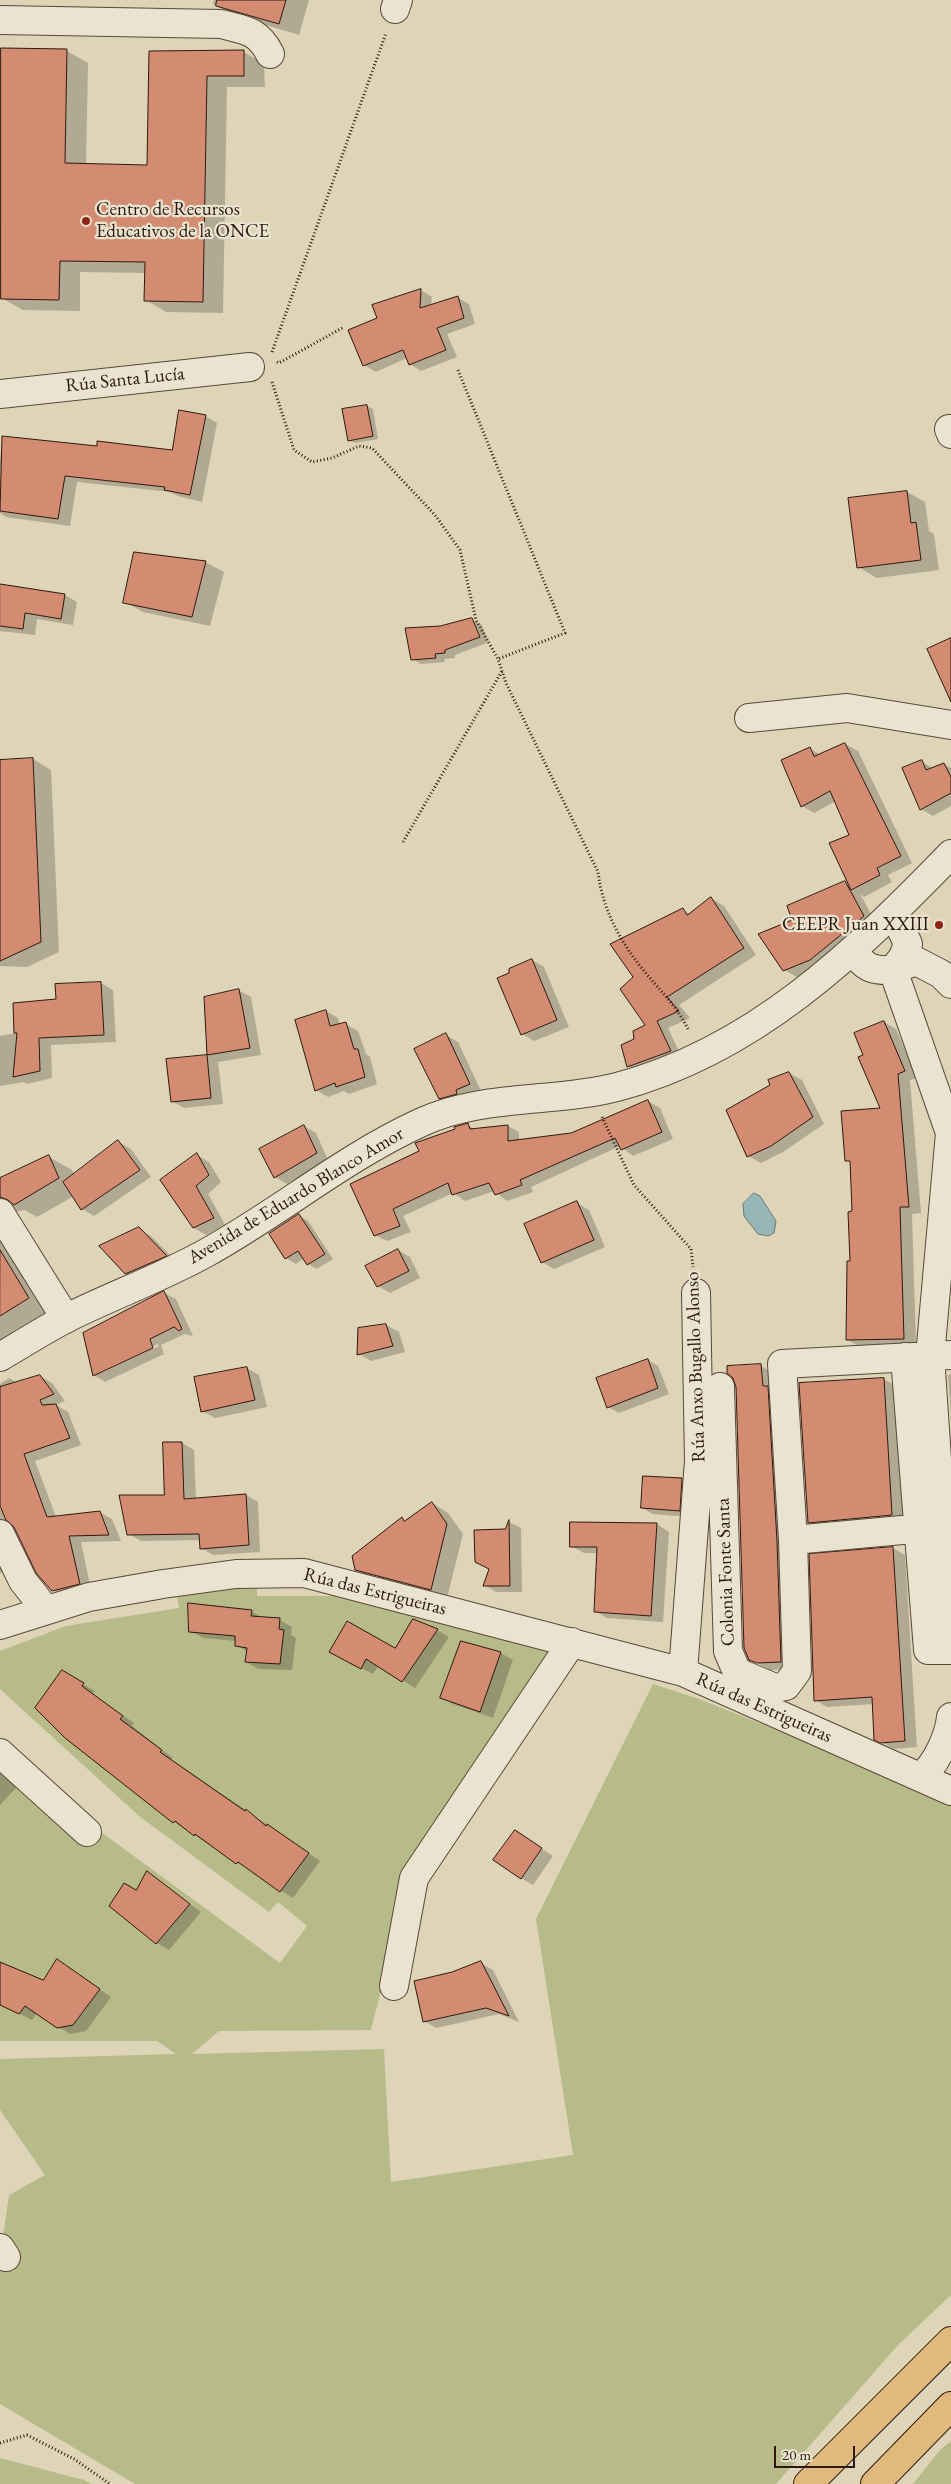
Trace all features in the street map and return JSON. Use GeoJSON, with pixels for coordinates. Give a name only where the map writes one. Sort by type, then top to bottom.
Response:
{"type":"FeatureCollection","features":[{"type":"Feature","properties":{"kind":"highway"},"geometry":{"type":"LineString","coordinates":[[808,2484],[951,2341]]}},
{"type":"Feature","properties":{"kind":"highway"},"geometry":{"type":"LineString","coordinates":[[875,2484],[951,2406]]}},
{"type":"Feature","properties":{"kind":"street"},"geometry":{"type":"LineString","coordinates":[[0,20],[183,12],[251,32],[264,41],[270,54]]}},
{"type":"Feature","properties":{"kind":"street","name":"Rúa Santa Lucía"},"geometry":{"type":"LineString","coordinates":[[0,394],[250,367]]}},
{"type":"Feature","properties":{"kind":"street"},"geometry":{"type":"LineString","coordinates":[[749,718],[847,708],[951,725]]}},
{"type":"Feature","properties":{"kind":"street","name":"Avenida de Eduardo Blanco Amor"},"geometry":{"type":"LineString","coordinates":[[0,1357],[66,1319],[204,1254],[247,1229],[364,1151],[425,1120],[473,1106],[591,1093],[659,1073],[701,1056],[743,1035],[808,989],[854,950],[951,854]]}},
{"type":"Feature","properties":{"kind":"street"},"geometry":{"type":"LineString","coordinates":[[893,970],[903,957],[908,944],[894,912]]}},
{"type":"Feature","properties":{"kind":"street"},"geometry":{"type":"LineString","coordinates":[[854,950],[860,963],[880,971],[893,970],[916,961],[941,974],[951,984]]}},
{"type":"Feature","properties":{"kind":"street"},"geometry":{"type":"LineString","coordinates":[[893,970],[950,1133],[944,1289],[929,1356],[928,1650],[950,1650],[950,1619],[929,1528]]}},
{"type":"Feature","properties":{"kind":"street"},"geometry":{"type":"LineString","coordinates":[[0,1213],[66,1319]]}},
{"type":"Feature","properties":{"kind":"street","name":"Rúa Anxo Bugallo Alonso"},"geometry":{"type":"LineString","coordinates":[[683,1672],[699,1461],[696,1292]]}},
{"type":"Feature","properties":{"kind":"street","name":"Colonia Fonte Santa"},"geometry":{"type":"LineString","coordinates":[[720,1387],[728,1651],[737,1672],[776,1688],[786,1686],[797,1671],[793,1540],[782,1364],[929,1356]]}},
{"type":"Feature","properties":{"kind":"street"},"geometry":{"type":"LineString","coordinates":[[793,1540],[929,1528]]}},
{"type":"Feature","properties":{"kind":"street"},"geometry":{"type":"LineString","coordinates":[[0,1534],[23,1581],[46,1610]]}},
{"type":"Feature","properties":{"kind":"street","name":"Rúa das Estrigueiras"},"geometry":{"type":"LineString","coordinates":[[0,1625],[89,1597],[175,1582],[236,1574],[304,1573],[683,1672],[951,1791]]}},
{"type":"Feature","properties":{"kind":"street"},"geometry":{"type":"LineString","coordinates":[[394,1986],[414,1878],[572,1642]]}},
{"type":"Feature","properties":{"kind":"street"},"geometry":{"type":"LineString","coordinates":[[921,1777],[934,1762],[950,1728],[951,1717]]}},
{"type":"Feature","properties":{"kind":"street"},"geometry":{"type":"LineString","coordinates":[[0,1753],[87,1832]]}},
{"type":"Feature","properties":{"kind":"path"},"geometry":{"type":"LineString","coordinates":[[344,327],[279,363],[270,358],[396,4]]}},
{"type":"Feature","properties":{"kind":"path"},"geometry":{"type":"LineString","coordinates":[[250,367],[272,382],[294,450],[312,462],[332,458],[360,446],[372,448],[435,515],[460,550],[476,620],[498,658],[502,671],[598,872],[600,889],[614,928],[640,966],[679,1011],[701,1056]]}},
{"type":"Feature","properties":{"kind":"path"},"geometry":{"type":"LineString","coordinates":[[458,370],[565,634],[498,658]]}},
{"type":"Feature","properties":{"kind":"path"},"geometry":{"type":"LineString","coordinates":[[403,842],[502,671]]}},
{"type":"Feature","properties":{"kind":"path","name":"Rúa Anxo Bugallo Alonso"},"geometry":{"type":"LineString","coordinates":[[591,1093],[634,1185],[691,1249],[696,1292]]}},
{"type":"Feature","properties":{"kind":"path"},"geometry":{"type":"LineString","coordinates":[[0,2443],[27,2435],[74,2459],[110,2484]]}},
{"type":"Feature","properties":{"kind":"green space"},"geometry":{"type":"Polygon","coordinates":[[[257,1574],[257,1596],[333,1596],[544,1642],[549,1651],[414,1860],[371,2030],[219,2031],[192,2054],[384,2049],[391,2182],[573,2155],[536,1919],[653,1684],[699,1699],[951,1799],[951,2295],[898,2345],[776,2484],[135,2484],[0,2404],[0,2260],[9,2195],[45,2175],[0,2110],[0,2059],[176,2054],[157,2041],[0,2041],[0,1753],[90,1844],[101,1832],[280,1963],[307,1926],[278,1902],[269,1912],[139,1816],[0,1689],[0,1651],[66,1626],[179,1608],[175,1582],[257,1574]]]}},
{"type":"Feature","properties":{"kind":"green space"},"geometry":{"type":"Polygon","coordinates":[[[951,2441],[951,2484],[913,2484],[940,2450],[951,2441]]]}},
{"type":"Feature","properties":{"kind":"green space"},"geometry":{"type":"Polygon","coordinates":[[[0,2458],[84,2480],[91,2484],[0,2484],[0,2458]]]}},
{"type":"Feature","properties":{"kind":"water"},"geometry":{"type":"Polygon","coordinates":[[[754,1193],[760,1196],[776,1221],[774,1233],[768,1236],[758,1234],[744,1216],[743,1204],[754,1193]]]}},
{"type":"Feature","properties":{"kind":"building"},"geometry":{"type":"Polygon","coordinates":[[[217,0],[286,0],[279,24],[216,6],[217,0]]]}},
{"type":"Feature","properties":{"kind":"building"},"geometry":{"type":"Polygon","coordinates":[[[1,48],[67,49],[65,163],[147,165],[149,51],[244,50],[244,76],[207,76],[203,302],[144,301],[145,262],[60,261],[59,300],[1,299],[1,48]]]}},
{"type":"Feature","properties":{"kind":"building"},"geometry":{"type":"Polygon","coordinates":[[[421,289],[420,308],[458,296],[464,318],[437,328],[446,350],[409,365],[403,350],[363,366],[348,330],[377,318],[372,305],[421,289]]]}},
{"type":"Feature","properties":{"kind":"building"},"geometry":{"type":"Polygon","coordinates":[[[367,405],[373,436],[348,441],[342,409],[367,405]]]}},
{"type":"Feature","properties":{"kind":"building"},"geometry":{"type":"Polygon","coordinates":[[[179,410],[206,415],[190,495],[164,490],[165,487],[65,476],[58,519],[0,511],[2,436],[97,446],[97,441],[172,450],[179,410]]]}},
{"type":"Feature","properties":{"kind":"building"},"geometry":{"type":"Polygon","coordinates":[[[907,491],[911,523],[916,522],[921,560],[857,568],[848,498],[907,491]]]}},
{"type":"Feature","properties":{"kind":"building"},"geometry":{"type":"Polygon","coordinates":[[[134,552],[206,561],[192,617],[123,603],[134,552]]]}},
{"type":"Feature","properties":{"kind":"building"},"geometry":{"type":"Polygon","coordinates":[[[0,584],[65,594],[61,619],[25,613],[23,629],[0,626],[0,584]]]}},
{"type":"Feature","properties":{"kind":"building"},"geometry":{"type":"Polygon","coordinates":[[[472,618],[480,637],[445,650],[445,653],[435,654],[436,658],[411,660],[405,628],[440,626],[472,618]]]}},
{"type":"Feature","properties":{"kind":"building"},"geometry":{"type":"Polygon","coordinates":[[[951,638],[951,702],[927,649],[951,638]]]}},
{"type":"Feature","properties":{"kind":"building"},"geometry":{"type":"Polygon","coordinates":[[[845,743],[901,856],[877,868],[880,875],[851,890],[829,843],[849,835],[830,791],[801,807],[781,760],[810,747],[814,756],[845,743]]]}},
{"type":"Feature","properties":{"kind":"building"},"geometry":{"type":"Polygon","coordinates":[[[33,758],[41,942],[0,961],[0,760],[33,758]]]}},
{"type":"Feature","properties":{"kind":"building"},"geometry":{"type":"Polygon","coordinates":[[[922,760],[926,770],[944,763],[951,777],[951,793],[920,810],[902,768],[922,760]]]}},
{"type":"Feature","properties":{"kind":"building"},"geometry":{"type":"Polygon","coordinates":[[[845,881],[864,916],[810,960],[783,971],[758,934],[792,920],[787,906],[845,881]]]}},
{"type":"Feature","properties":{"kind":"building"},"geometry":{"type":"Polygon","coordinates":[[[711,897],[744,948],[667,997],[679,1011],[657,1021],[671,1051],[627,1067],[621,1045],[634,1039],[633,1031],[645,1025],[620,989],[633,977],[610,944],[683,908],[687,915],[711,897]]]}},
{"type":"Feature","properties":{"kind":"building"},"geometry":{"type":"Polygon","coordinates":[[[532,959],[557,1020],[521,1035],[497,978],[509,973],[509,969],[532,959]]]}},
{"type":"Feature","properties":{"kind":"building"},"geometry":{"type":"Polygon","coordinates":[[[101,982],[104,1035],[39,1038],[40,1071],[13,1077],[17,1033],[14,1033],[13,1003],[56,999],[55,984],[101,982]]]}},
{"type":"Feature","properties":{"kind":"building"},"geometry":{"type":"Polygon","coordinates":[[[239,989],[250,1048],[207,1055],[204,997],[239,989]]]}},
{"type":"Feature","properties":{"kind":"building"},"geometry":{"type":"Polygon","coordinates":[[[326,1010],[330,1026],[346,1022],[354,1049],[358,1049],[365,1077],[336,1087],[335,1083],[315,1091],[295,1020],[326,1010]]]}},
{"type":"Feature","properties":{"kind":"building"},"geometry":{"type":"Polygon","coordinates":[[[884,1021],[905,1071],[898,1074],[909,1207],[900,1207],[904,1339],[846,1340],[847,1261],[850,1261],[848,1212],[852,1211],[850,1161],[845,1161],[841,1111],[880,1108],[858,1057],[863,1055],[854,1033],[884,1021]]]}},
{"type":"Feature","properties":{"kind":"building"},"geometry":{"type":"Polygon","coordinates":[[[446,1033],[470,1084],[456,1090],[457,1094],[439,1099],[414,1049],[446,1033]]]}},
{"type":"Feature","properties":{"kind":"building"},"geometry":{"type":"Polygon","coordinates":[[[207,1055],[211,1098],[171,1102],[166,1059],[207,1055]]]}},
{"type":"Feature","properties":{"kind":"building"},"geometry":{"type":"Polygon","coordinates":[[[789,1072],[813,1117],[771,1146],[747,1157],[726,1110],[770,1085],[768,1080],[789,1072]]]}},
{"type":"Feature","properties":{"kind":"building"},"geometry":{"type":"Polygon","coordinates":[[[648,1100],[662,1132],[621,1150],[615,1138],[520,1180],[522,1185],[495,1195],[489,1183],[452,1195],[448,1183],[393,1209],[400,1226],[374,1236],[350,1184],[419,1151],[415,1143],[468,1123],[470,1129],[508,1125],[508,1141],[571,1133],[648,1100]]]}},
{"type":"Feature","properties":{"kind":"building"},"geometry":{"type":"Polygon","coordinates":[[[304,1125],[317,1153],[274,1178],[259,1149],[304,1125]]]}},
{"type":"Feature","properties":{"kind":"building"},"geometry":{"type":"Polygon","coordinates":[[[118,1140],[140,1170],[81,1210],[63,1182],[118,1140]]]}},
{"type":"Feature","properties":{"kind":"building"},"geometry":{"type":"Polygon","coordinates":[[[197,1153],[209,1175],[196,1186],[214,1218],[193,1228],[160,1180],[197,1153]]]}},
{"type":"Feature","properties":{"kind":"building"},"geometry":{"type":"Polygon","coordinates":[[[49,1155],[59,1178],[14,1205],[0,1197],[0,1178],[49,1155]]]}},
{"type":"Feature","properties":{"kind":"building"},"geometry":{"type":"Polygon","coordinates":[[[577,1201],[594,1240],[541,1263],[524,1224],[577,1201]]]}},
{"type":"Feature","properties":{"kind":"building"},"geometry":{"type":"Polygon","coordinates":[[[299,1214],[325,1254],[307,1265],[298,1251],[285,1259],[269,1234],[299,1214]]]}},
{"type":"Feature","properties":{"kind":"building"},"geometry":{"type":"Polygon","coordinates":[[[139,1227],[167,1256],[125,1274],[99,1246],[139,1227]]]}},
{"type":"Feature","properties":{"kind":"building"},"geometry":{"type":"Polygon","coordinates":[[[398,1249],[409,1271],[377,1287],[365,1266],[398,1249]]]}},
{"type":"Feature","properties":{"kind":"building"},"geometry":{"type":"Polygon","coordinates":[[[0,1250],[29,1298],[0,1316],[0,1250]]]}},
{"type":"Feature","properties":{"kind":"building"},"geometry":{"type":"Polygon","coordinates":[[[164,1291],[182,1329],[179,1331],[174,1327],[150,1339],[153,1348],[93,1376],[83,1333],[164,1291]]]}},
{"type":"Feature","properties":{"kind":"building"},"geometry":{"type":"Polygon","coordinates":[[[386,1324],[393,1346],[357,1355],[358,1328],[386,1324]]]}},
{"type":"Feature","properties":{"kind":"building"},"geometry":{"type":"Polygon","coordinates":[[[648,1359],[658,1388],[607,1408],[596,1378],[648,1359]]]}},
{"type":"Feature","properties":{"kind":"building"},"geometry":{"type":"Polygon","coordinates":[[[761,1364],[763,1386],[768,1386],[777,1541],[781,1662],[757,1663],[749,1660],[744,1648],[736,1387],[733,1378],[727,1373],[727,1366],[761,1364]]]}},
{"type":"Feature","properties":{"kind":"building"},"geometry":{"type":"Polygon","coordinates":[[[247,1367],[255,1400],[201,1412],[194,1377],[247,1367]]]}},
{"type":"Feature","properties":{"kind":"building"},"geometry":{"type":"Polygon","coordinates":[[[40,1375],[54,1394],[40,1400],[42,1405],[56,1404],[70,1438],[24,1454],[47,1517],[100,1511],[109,1535],[69,1536],[80,1584],[52,1591],[36,1573],[14,1527],[6,1520],[0,1506],[0,1387],[40,1375]]]}},
{"type":"Feature","properties":{"kind":"building"},"geometry":{"type":"Polygon","coordinates":[[[884,1378],[892,1515],[808,1523],[799,1383],[884,1378]]]}},
{"type":"Feature","properties":{"kind":"building"},"geometry":{"type":"Polygon","coordinates":[[[163,1442],[182,1442],[184,1499],[246,1494],[249,1545],[200,1549],[199,1534],[127,1535],[119,1495],[164,1495],[163,1442]]]}},
{"type":"Feature","properties":{"kind":"building"},"geometry":{"type":"Polygon","coordinates":[[[643,1476],[682,1478],[680,1511],[641,1508],[643,1476]]]}},
{"type":"Feature","properties":{"kind":"building"},"geometry":{"type":"Polygon","coordinates":[[[432,1502],[447,1524],[431,1590],[355,1570],[352,1556],[402,1517],[404,1521],[432,1502]]]}},
{"type":"Feature","properties":{"kind":"building"},"geometry":{"type":"Polygon","coordinates":[[[509,1520],[510,1586],[483,1586],[489,1569],[475,1562],[474,1530],[505,1529],[509,1520]]]}},
{"type":"Feature","properties":{"kind":"building"},"geometry":{"type":"Polygon","coordinates":[[[570,1522],[657,1523],[651,1616],[594,1612],[597,1547],[570,1547],[570,1522]]]}},
{"type":"Feature","properties":{"kind":"building"},"geometry":{"type":"Polygon","coordinates":[[[893,1547],[905,1741],[880,1743],[874,1740],[872,1697],[814,1701],[809,1554],[893,1547]]]}},
{"type":"Feature","properties":{"kind":"building"},"geometry":{"type":"Polygon","coordinates":[[[188,1603],[252,1610],[251,1616],[280,1618],[279,1629],[284,1630],[280,1664],[245,1662],[247,1648],[235,1646],[235,1636],[189,1632],[188,1603]]]}},
{"type":"Feature","properties":{"kind":"building"},"geometry":{"type":"Polygon","coordinates":[[[413,1619],[438,1629],[402,1682],[366,1659],[361,1669],[329,1652],[347,1621],[395,1648],[413,1619]]]}},
{"type":"Feature","properties":{"kind":"building"},"geometry":{"type":"Polygon","coordinates":[[[461,1641],[501,1652],[480,1712],[440,1698],[461,1641]]]}},
{"type":"Feature","properties":{"kind":"building"},"geometry":{"type":"Polygon","coordinates":[[[62,1670],[84,1683],[82,1686],[123,1716],[120,1719],[162,1750],[160,1752],[245,1811],[246,1809],[266,1826],[267,1824],[309,1853],[280,1892],[238,1862],[236,1864],[195,1834],[194,1836],[175,1821],[173,1823],[65,1738],[35,1708],[62,1670]]]}},
{"type":"Feature","properties":{"kind":"building"},"geometry":{"type":"Polygon","coordinates":[[[515,1830],[542,1848],[521,1879],[493,1860],[515,1830]]]}},
{"type":"Feature","properties":{"kind":"building"},"geometry":{"type":"Polygon","coordinates":[[[147,1871],[190,1904],[156,1944],[109,1906],[124,1883],[136,1890],[147,1871]]]}},
{"type":"Feature","properties":{"kind":"building"},"geometry":{"type":"Polygon","coordinates":[[[57,1959],[100,1989],[73,2025],[57,2028],[25,2006],[19,2014],[0,2005],[0,1962],[43,1980],[57,1959]]]}},
{"type":"Feature","properties":{"kind":"building"},"geometry":{"type":"Polygon","coordinates":[[[481,1961],[509,2016],[486,2008],[423,2022],[414,1981],[452,1972],[481,1961]]]}},
{"type":"Feature","properties":{"kind":"place","name":"Centro de Recursos Educativos de la ONCE"},"geometry":{"type":"Point","coordinates":[86,221]}},
{"type":"Feature","properties":{"kind":"place","name":"CEEPR Juan XXIII"},"geometry":{"type":"Point","coordinates":[939,925]}}]}
